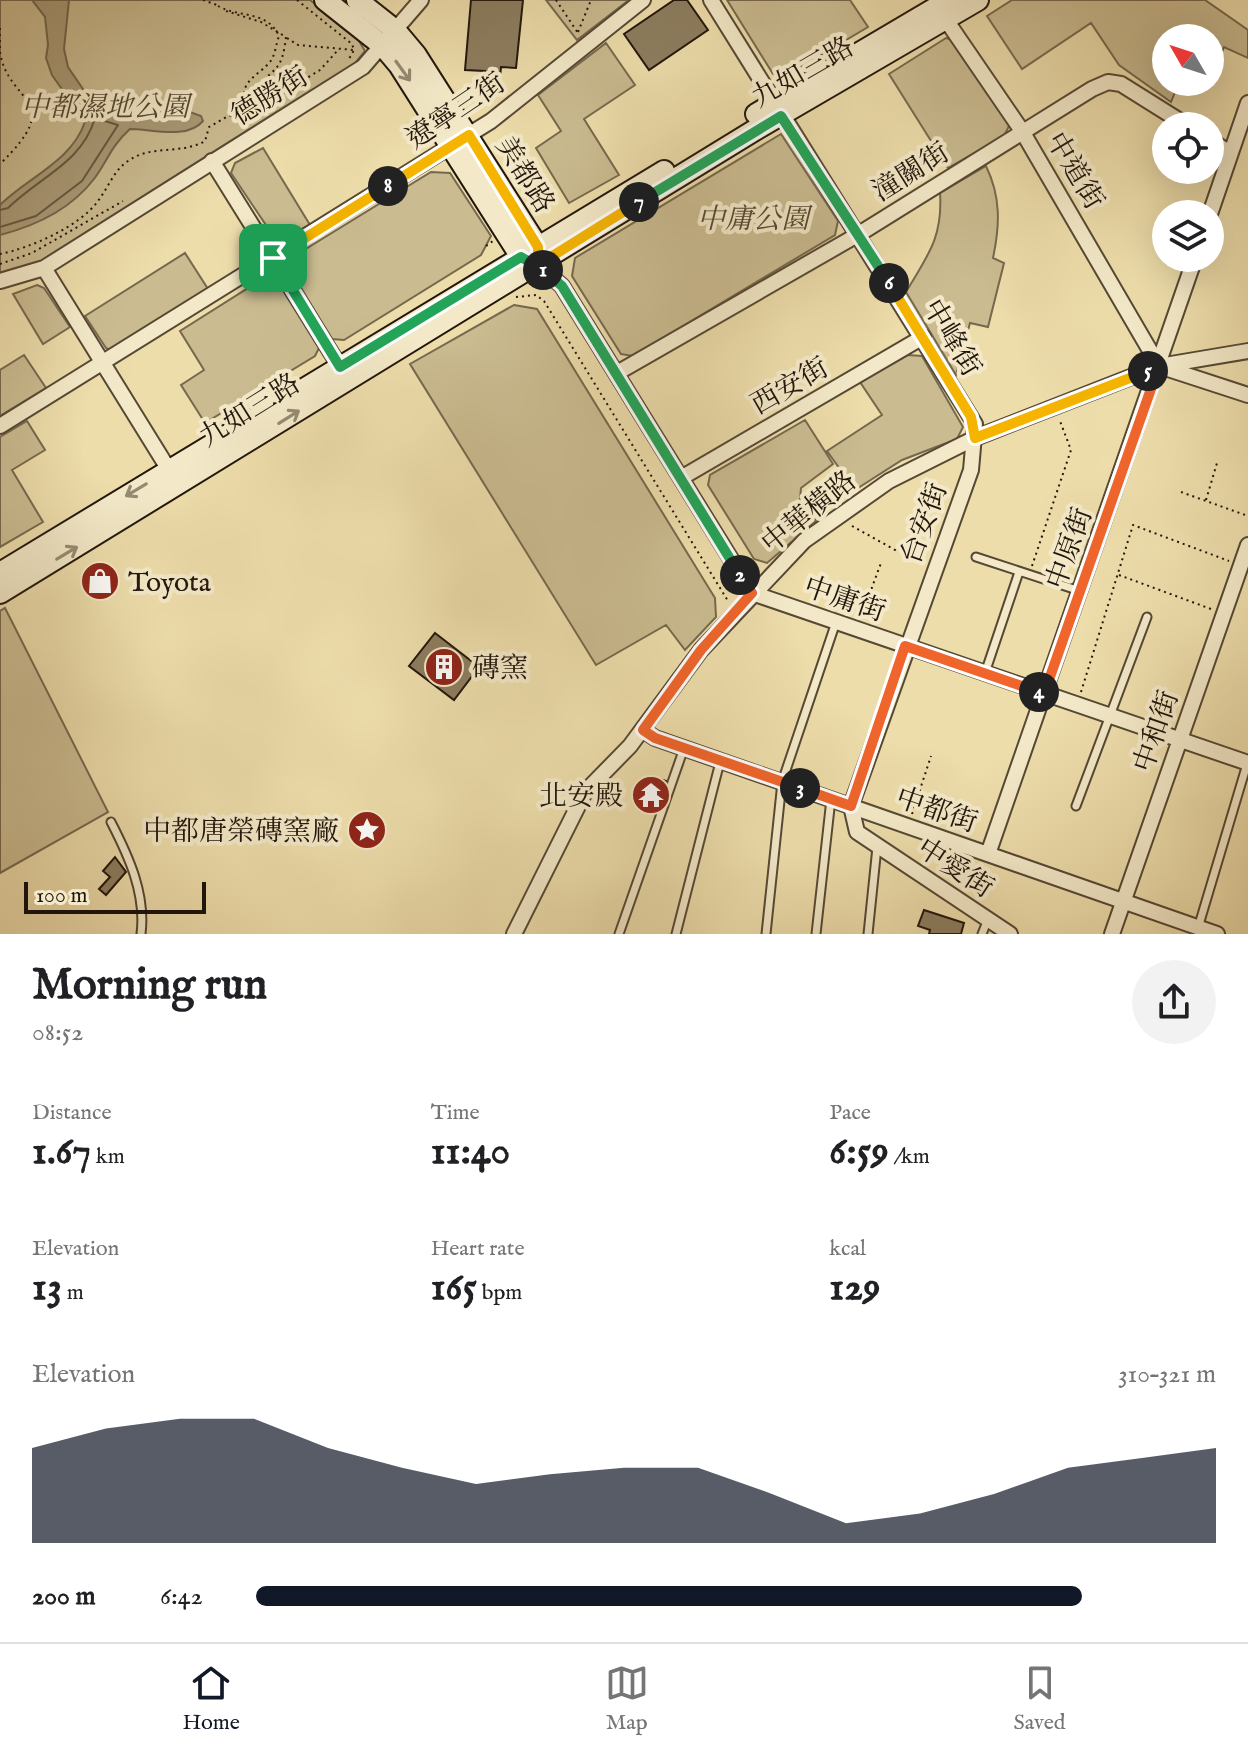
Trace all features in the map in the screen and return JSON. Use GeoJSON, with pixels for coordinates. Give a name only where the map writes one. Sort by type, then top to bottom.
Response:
{"type":"FeatureCollection","features":[{"type":"Feature","properties":{"kind":"street","name":"美都路"},"geometry":{"type":"LineString","coordinates":[[325,0],[389,38]]}},
{"type":"Feature","properties":{"kind":"street","name":"美都路"},"geometry":{"type":"LineString","coordinates":[[357,0],[389,38],[460,140],[532,256]]}},
{"type":"Feature","properties":{"kind":"street","name":"德勝街"},"geometry":{"type":"LineString","coordinates":[[0,281],[44,268],[363,67],[421,0]]}},
{"type":"Feature","properties":{"kind":"street","name":"遼寧三街"},"geometry":{"type":"LineString","coordinates":[[0,426],[460,140],[514,104],[643,0]]}},
{"type":"Feature","properties":{"kind":"street","name":"中峰街"},"geometry":{"type":"LineString","coordinates":[[711,0],[777,110],[923,337],[971,417],[975,438]]}},
{"type":"Feature","properties":{"kind":"street","name":"九如三路"},"geometry":{"type":"LineString","coordinates":[[0,593],[340,367],[777,110],[941,7],[978,0]]}},
{"type":"Feature","properties":{"kind":"street","name":"中道街"},"geometry":{"type":"LineString","coordinates":[[941,7],[1022,131],[1159,366]]}},
{"type":"Feature","properties":{"kind":"street","name":"潼關街"},"geometry":{"type":"LineString","coordinates":[[617,373],[859,234],[1022,131],[1108,82],[1121,84],[1166,112]]}},
{"type":"Feature","properties":{"kind":"street"},"geometry":{"type":"LineString","coordinates":[[1215,200],[1248,103]]}},
{"type":"Feature","properties":{"kind":"street"},"geometry":{"type":"LineString","coordinates":[[1224,149],[1230,153]]}},
{"type":"Feature","properties":{"kind":"street"},"geometry":{"type":"LineString","coordinates":[[212,161],[340,367]]}},
{"type":"Feature","properties":{"kind":"street","name":"九如三路"},"geometry":{"type":"LineString","coordinates":[[0,573],[174,478],[532,256]]}},
{"type":"Feature","properties":{"kind":"street"},"geometry":{"type":"LineString","coordinates":[[532,256],[562,286],[752,593]]}},
{"type":"Feature","properties":{"kind":"street"},"geometry":{"type":"LineString","coordinates":[[44,268],[174,478]]}},
{"type":"Feature","properties":{"kind":"street","name":"中原街"},"geometry":{"type":"LineString","coordinates":[[988,854],[1190,272]]}},
{"type":"Feature","properties":{"kind":"street","name":"西安街"},"geometry":{"type":"LineString","coordinates":[[681,478],[923,337]]}},
{"type":"Feature","properties":{"kind":"street","name":"中華橫路"},"geometry":{"type":"LineString","coordinates":[[514,934],[585,792],[643,730],[701,650],[804,541],[889,481],[975,438],[1159,366],[1248,351]]}},
{"type":"Feature","properties":{"kind":"street"},"geometry":{"type":"LineString","coordinates":[[1159,366],[1248,395]]}},
{"type":"Feature","properties":{"kind":"street","name":"台安街"},"geometry":{"type":"LineString","coordinates":[[851,806],[905,646],[971,470],[975,438]]}},
{"type":"Feature","properties":{"kind":"street","name":"中和街"},"geometry":{"type":"LineString","coordinates":[[1112,934],[1248,545]]}},
{"type":"Feature","properties":{"kind":"street","name":"中庸街"},"geometry":{"type":"LineString","coordinates":[[752,593],[1248,763]]}},
{"type":"Feature","properties":{"kind":"street","name":"中都街"},"geometry":{"type":"LineString","coordinates":[[643,730],[655,738],[1123,901],[1197,931],[1217,934]]}},
{"type":"Feature","properties":{"kind":"street","name":"中愛街"},"geometry":{"type":"LineString","coordinates":[[851,806],[853,827],[877,847],[1010,934]]}},
{"type":"Feature","properties":{"kind":"lane"},"geometry":{"type":"LineString","coordinates":[[976,557],[1080,591]]}},
{"type":"Feature","properties":{"kind":"lane"},"geometry":{"type":"LineString","coordinates":[[985,673],[1019,572]]}},
{"type":"Feature","properties":{"kind":"lane"},"geometry":{"type":"LineString","coordinates":[[1076,806],[1147,617]]}},
{"type":"Feature","properties":{"kind":"lane"},"geometry":{"type":"LineString","coordinates":[[766,934],[782,782],[836,622]]}},
{"type":"Feature","properties":{"kind":"lane"},"geometry":{"type":"LineString","coordinates":[[619,934],[684,748]]}},
{"type":"Feature","properties":{"kind":"lane"},"geometry":{"type":"LineString","coordinates":[[676,934],[720,761]]}},
{"type":"Feature","properties":{"kind":"lane"},"geometry":{"type":"LineString","coordinates":[[1197,931],[1248,763]]}},
{"type":"Feature","properties":{"kind":"lane"},"geometry":{"type":"LineString","coordinates":[[816,934],[831,799]]}},
{"type":"Feature","properties":{"kind":"lane"},"geometry":{"type":"LineString","coordinates":[[111,822],[127,854],[141,901],[141,934]]}},
{"type":"Feature","properties":{"kind":"lane"},"geometry":{"type":"LineString","coordinates":[[868,934],[877,847]]}},
{"type":"Feature","properties":{"kind":"lane"},"geometry":{"type":"LineString","coordinates":[[982,934],[988,919]]}},
{"type":"Feature","properties":{"kind":"path"},"geometry":{"type":"LineString","coordinates":[[203,0],[277,30],[298,45],[354,50]]}},
{"type":"Feature","properties":{"kind":"path"},"geometry":{"type":"LineString","coordinates":[[297,0],[352,44],[354,50],[350,58],[338,67]]}},
{"type":"Feature","properties":{"kind":"path"},"geometry":{"type":"LineString","coordinates":[[556,0],[582,37]]}},
{"type":"Feature","properties":{"kind":"path"},"geometry":{"type":"LineString","coordinates":[[577,32],[591,0]]}},
{"type":"Feature","properties":{"kind":"path"},"geometry":{"type":"LineString","coordinates":[[218,6],[263,19],[274,25],[279,36],[271,61],[247,83],[243,93],[245,100],[262,117]]}},
{"type":"Feature","properties":{"kind":"path"},"geometry":{"type":"LineString","coordinates":[[0,28],[0,50],[6,74],[31,104],[32,113],[26,133],[0,164]]}},
{"type":"Feature","properties":{"kind":"path"},"geometry":{"type":"LineString","coordinates":[[237,115],[259,84],[270,78],[280,65],[286,37]]}},
{"type":"Feature","properties":{"kind":"path"},"geometry":{"type":"LineString","coordinates":[[0,254],[20,250],[89,211],[125,162],[147,151],[194,148],[205,141],[209,127],[257,109],[320,70],[338,50]]}},
{"type":"Feature","properties":{"kind":"path"},"geometry":{"type":"LineString","coordinates":[[0,264],[32,253],[126,200]]}},
{"type":"Feature","properties":{"kind":"path"},"geometry":{"type":"LineString","coordinates":[[512,298],[536,295],[544,301],[715,582],[729,603],[739,608]]}},
{"type":"Feature","properties":{"kind":"path"},"geometry":{"type":"LineString","coordinates":[[1029,575],[1071,450],[1054,407]]}},
{"type":"Feature","properties":{"kind":"path"},"geometry":{"type":"LineString","coordinates":[[1206,501],[1217,463]]}},
{"type":"Feature","properties":{"kind":"path"},"geometry":{"type":"LineString","coordinates":[[1181,492],[1248,516]]}},
{"type":"Feature","properties":{"kind":"path"},"geometry":{"type":"LineString","coordinates":[[840,514],[858,531],[897,551]]}},
{"type":"Feature","properties":{"kind":"path"},"geometry":{"type":"LineString","coordinates":[[1077,705],[1133,525],[1241,565]]}},
{"type":"Feature","properties":{"kind":"path"},"geometry":{"type":"LineString","coordinates":[[856,629],[881,563]]}},
{"type":"Feature","properties":{"kind":"path"},"geometry":{"type":"LineString","coordinates":[[1118,575],[1224,614]]}},
{"type":"Feature","properties":{"kind":"path"},"geometry":{"type":"LineString","coordinates":[[908,826],[931,756]]}},
{"type":"Feature","properties":{"kind":"green space","name":"中都濕地公園"},"geometry":{"type":"Polygon","coordinates":[[[0,0],[310,0],[356,36],[365,51],[352,67],[45,268],[0,281],[0,0]]]}},
{"type":"Feature","properties":{"kind":"green space"},"geometry":{"type":"Polygon","coordinates":[[[546,0],[629,0],[577,40],[546,0]]]}},
{"type":"Feature","properties":{"kind":"green space"},"geometry":{"type":"Polygon","coordinates":[[[727,0],[850,0],[868,27],[784,77],[773,74],[727,0]]]}},
{"type":"Feature","properties":{"kind":"green space"},"geometry":{"type":"Polygon","coordinates":[[[1012,0],[1205,0],[1248,30],[1248,58],[1224,47],[1224,24],[1152,24],[1152,88],[1119,65],[1091,23],[1022,69],[987,16],[1012,0]]]}},
{"type":"Feature","properties":{"kind":"green space"},"geometry":{"type":"Polygon","coordinates":[[[946,38],[956,41],[1010,124],[1004,136],[948,168],[889,74],[946,38]]]}},
{"type":"Feature","properties":{"kind":"green space"},"geometry":{"type":"Polygon","coordinates":[[[606,43],[635,85],[584,119],[619,175],[569,203],[536,148],[561,131],[538,95],[606,43]]]}},
{"type":"Feature","properties":{"kind":"green space","name":"中庸公園"},"geometry":{"type":"Polygon","coordinates":[[[781,134],[838,221],[835,235],[633,356],[621,354],[572,276],[575,258],[781,134]]]}},
{"type":"Feature","properties":{"kind":"green space"},"geometry":{"type":"Polygon","coordinates":[[[263,148],[310,225],[285,241],[276,240],[231,173],[235,163],[263,148]]]}},
{"type":"Feature","properties":{"kind":"green space"},"geometry":{"type":"Polygon","coordinates":[[[986,166],[998,211],[993,258],[1004,263],[988,327],[970,323],[956,375],[906,292],[936,234],[940,193],[986,166]]]}},
{"type":"Feature","properties":{"kind":"green space"},"geometry":{"type":"Polygon","coordinates":[[[431,172],[450,173],[491,236],[481,255],[344,340],[332,339],[289,268],[296,255],[431,172]]]}},
{"type":"Feature","properties":{"kind":"green space"},"geometry":{"type":"Polygon","coordinates":[[[185,253],[208,289],[110,350],[106,348],[85,316],[185,253]]]}},
{"type":"Feature","properties":{"kind":"green space"},"geometry":{"type":"Polygon","coordinates":[[[267,276],[278,277],[320,346],[315,356],[205,423],[181,385],[204,370],[180,331],[267,276]]]}},
{"type":"Feature","properties":{"kind":"green space"},"geometry":{"type":"Polygon","coordinates":[[[37,285],[44,288],[70,327],[43,344],[13,294],[37,285]]]}},
{"type":"Feature","properties":{"kind":"green space"},"geometry":{"type":"Polygon","coordinates":[[[514,305],[537,309],[715,598],[716,617],[685,650],[666,625],[596,665],[410,364],[514,305]]]}},
{"type":"Feature","properties":{"kind":"green space"},"geometry":{"type":"Polygon","coordinates":[[[24,355],[46,388],[0,416],[0,370],[24,355]]]}},
{"type":"Feature","properties":{"kind":"green space"},"geometry":{"type":"Polygon","coordinates":[[[908,355],[922,356],[963,427],[957,439],[902,460],[855,490],[827,451],[882,415],[860,382],[908,355]]]}},
{"type":"Feature","properties":{"kind":"green space"},"geometry":{"type":"Polygon","coordinates":[[[805,420],[833,464],[801,488],[800,499],[816,521],[767,563],[754,559],[708,485],[710,475],[805,420]]]}},
{"type":"Feature","properties":{"kind":"green space"},"geometry":{"type":"Polygon","coordinates":[[[27,421],[45,450],[12,470],[43,522],[0,547],[0,437],[27,421]]]}},
{"type":"Feature","properties":{"kind":"green space"},"geometry":{"type":"Polygon","coordinates":[[[5,608],[108,812],[0,873],[0,611],[5,608]]]}},
{"type":"Feature","properties":{"kind":"water"},"geometry":{"type":"Polygon","coordinates":[[[32,0],[69,0],[64,49],[68,67],[96,108],[125,115],[179,108],[201,116],[203,121],[196,127],[179,132],[130,129],[114,147],[94,179],[75,199],[39,221],[0,235],[0,205],[70,148],[85,122],[52,75],[46,58],[45,17],[32,0]]]}},
{"type":"Feature","properties":{"kind":"building"},"geometry":{"type":"Polygon","coordinates":[[[471,0],[523,0],[516,68],[501,67],[499,88],[484,86],[485,71],[465,70],[471,0]]]}},
{"type":"Feature","properties":{"kind":"building"},"geometry":{"type":"Polygon","coordinates":[[[674,0],[687,0],[708,30],[649,70],[624,34],[674,0]]]}},
{"type":"Feature","properties":{"kind":"building","name":"磚窯"},"geometry":{"type":"Polygon","coordinates":[[[435,633],[479,667],[454,700],[409,666],[435,633]]]}},
{"type":"Feature","properties":{"kind":"building","name":"北安殿"},"geometry":{"type":"Polygon","coordinates":[[[655,777],[666,781],[656,808],[639,801],[655,777]]]}},
{"type":"Feature","properties":{"kind":"building"},"geometry":{"type":"Polygon","coordinates":[[[115,857],[126,872],[106,895],[99,889],[110,877],[103,871],[115,857]]]}},
{"type":"Feature","properties":{"kind":"building"},"geometry":{"type":"Polygon","coordinates":[[[924,910],[964,923],[961,934],[929,934],[930,930],[918,926],[924,910]]]}},
{"type":"Feature","properties":{"kind":"place","name":"Toyota"},"geometry":{"type":"Point","coordinates":[100,581]}},
{"type":"Feature","properties":{"kind":"place","name":"磚窯"},"geometry":{"type":"Point","coordinates":[444,667]}},
{"type":"Feature","properties":{"kind":"place","name":"北安殿"},"geometry":{"type":"Point","coordinates":[651,795]}},
{"type":"Feature","properties":{"kind":"place","name":"中都唐榮磚窯廠"},"geometry":{"type":"Point","coordinates":[367,830]}},
{"type":"Feature","properties":{"kind":"route"},"geometry":{"type":"LineString","coordinates":[[273,258],[340,367],[521,257],[538,265],[562,286],[752,593],[701,650],[643,730],[655,738],[851,806],[905,646],[1044,694],[1159,366],[975,438],[975,424],[928,345],[781,116],[538,265],[538,247],[469,135],[273,258]]}}]}
